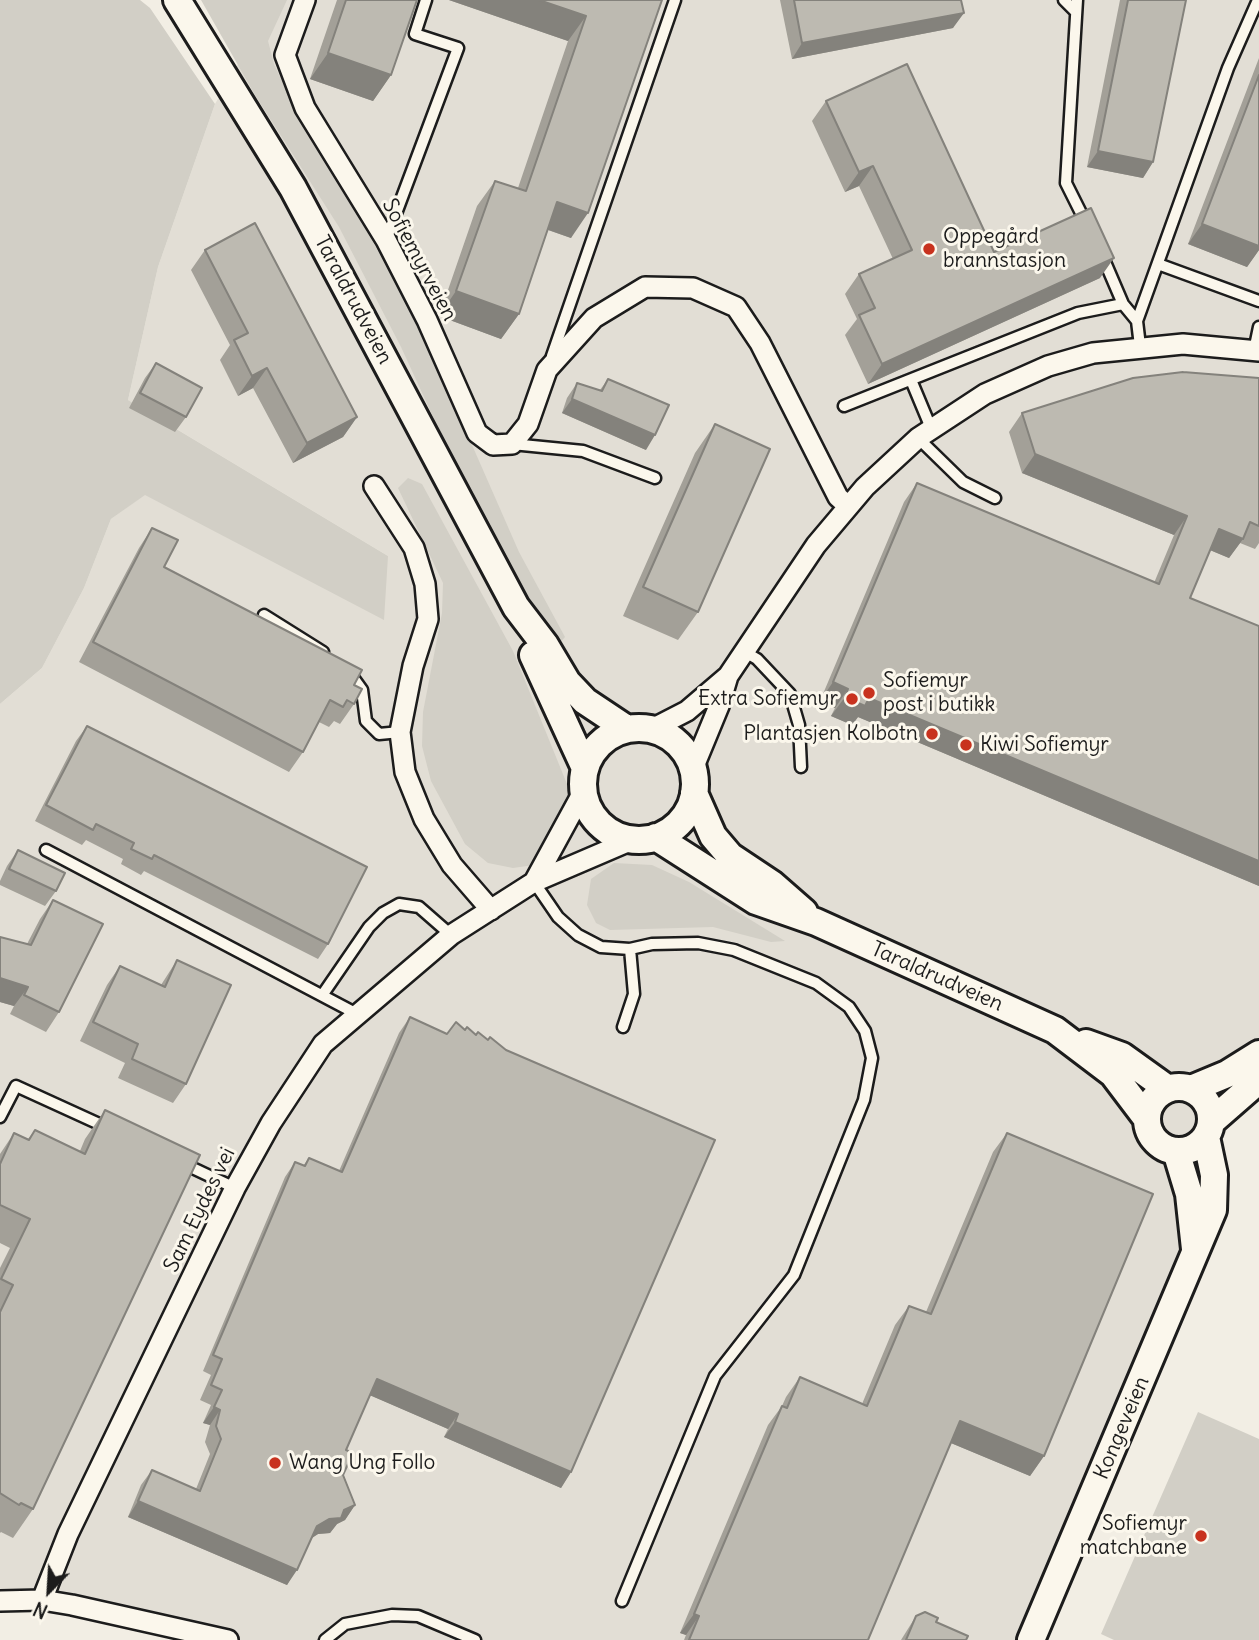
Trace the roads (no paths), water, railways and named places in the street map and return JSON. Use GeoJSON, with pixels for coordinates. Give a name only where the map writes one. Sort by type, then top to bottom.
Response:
{"type":"FeatureCollection","features":[{"type":"Feature","properties":{"kind":"main road","name":"Taraldrudveien"},"geometry":{"type":"LineString","coordinates":[[177,0],[293,188],[516,607],[584,780]]}},
{"type":"Feature","properties":{"kind":"main road","name":"Taraldrudveien"},"geometry":{"type":"LineString","coordinates":[[516,607],[545,645],[567,682],[585,701],[639,729]]}},
{"type":"Feature","properties":{"kind":"main road"},"geometry":{"type":"LineString","coordinates":[[639,729],[677,743],[694,781],[685,816],[673,828],[644,838],[609,831],[599,824],[586,804],[584,780],[600,743],[639,729]]}},
{"type":"Feature","properties":{"kind":"main road","name":"Taraldrudveien"},"geometry":{"type":"LineString","coordinates":[[694,781],[713,836],[730,856],[772,884],[816,922]]}},
{"type":"Feature","properties":{"kind":"main road","name":"Taraldrudveien"},"geometry":{"type":"LineString","coordinates":[[644,838],[756,901],[816,922],[1058,1032],[1122,1056],[1179,1089]]}},
{"type":"Feature","properties":{"kind":"main road","name":"Taraldrudveien"},"geometry":{"type":"LineString","coordinates":[[1058,1032],[1113,1074],[1147,1119]]}},
{"type":"Feature","properties":{"kind":"main road"},"geometry":{"type":"LineString","coordinates":[[1259,1054],[1227,1074],[1179,1089],[1153,1101],[1147,1119],[1155,1141],[1176,1151],[1193,1148],[1208,1129],[1259,1080]]}},
{"type":"Feature","properties":{"kind":"main road"},"geometry":{"type":"LineString","coordinates":[[1179,1089],[1205,1101],[1208,1129]]}},
{"type":"Feature","properties":{"kind":"main road","name":"Kongeveien"},"geometry":{"type":"LineString","coordinates":[[1031,1640],[1213,1210],[1215,1190],[1208,1129]]}},
{"type":"Feature","properties":{"kind":"main road","name":"Kongeveien"},"geometry":{"type":"LineString","coordinates":[[1176,1151],[1189,1194],[1195,1254]]}},
{"type":"Feature","properties":{"kind":"street","name":"Sofiemyrveien"},"geometry":{"type":"LineString","coordinates":[[305,0],[285,55],[305,108],[386,240],[427,320],[477,433],[493,445],[512,444]]}},
{"type":"Feature","properties":{"kind":"street"},"geometry":{"type":"LineString","coordinates":[[512,444],[528,424],[547,370],[594,318],[645,287],[693,288],[736,307],[760,343],[838,497],[848,506]]}},
{"type":"Feature","properties":{"kind":"street"},"geometry":{"type":"LineString","coordinates":[[639,729],[687,711],[728,676],[816,545],[848,506],[925,433],[985,394],[1048,366],[1093,353],[1140,346],[1184,344],[1257,351]]}},
{"type":"Feature","properties":{"kind":"street"},"geometry":{"type":"LineString","coordinates":[[374,486],[414,548],[425,584],[428,619],[413,666],[400,732],[405,772],[424,819],[452,864],[492,910]]}},
{"type":"Feature","properties":{"kind":"street"},"geometry":{"type":"LineString","coordinates":[[694,781],[728,676]]}},
{"type":"Feature","properties":{"kind":"street","name":"Sam Eydes vei"},"geometry":{"type":"LineString","coordinates":[[534,882],[584,780]]}},
{"type":"Feature","properties":{"kind":"street","name":"Sam Eydes vei"},"geometry":{"type":"LineString","coordinates":[[42,1600],[68,1534],[235,1188],[271,1123],[323,1044],[451,935],[534,882],[644,838]]}},
{"type":"Feature","properties":{"kind":"street"},"geometry":{"type":"LineString","coordinates":[[0,1601],[42,1600],[228,1640]]}},
{"type":"Feature","properties":{"kind":"lane"},"geometry":{"type":"LineString","coordinates":[[386,240],[458,48],[415,34],[426,0]]}},
{"type":"Feature","properties":{"kind":"lane"},"geometry":{"type":"LineString","coordinates":[[547,370],[675,0]]}},
{"type":"Feature","properties":{"kind":"lane"},"geometry":{"type":"LineString","coordinates":[[1064,0],[1076,12]]}},
{"type":"Feature","properties":{"kind":"lane"},"geometry":{"type":"LineString","coordinates":[[1077,0],[1066,183],[1088,228]]}},
{"type":"Feature","properties":{"kind":"lane"},"geometry":{"type":"LineString","coordinates":[[1140,346],[1137,321],[1228,68],[1258,0]]}},
{"type":"Feature","properties":{"kind":"lane"},"geometry":{"type":"LineString","coordinates":[[1095,240],[1123,304],[1137,321]]}},
{"type":"Feature","properties":{"kind":"lane"},"geometry":{"type":"LineString","coordinates":[[1158,264],[1259,301]]}},
{"type":"Feature","properties":{"kind":"lane"},"geometry":{"type":"LineString","coordinates":[[844,406],[1078,313],[1123,304]]}},
{"type":"Feature","properties":{"kind":"lane"},"geometry":{"type":"LineString","coordinates":[[1257,351],[1259,327]]}},
{"type":"Feature","properties":{"kind":"lane"},"geometry":{"type":"LineString","coordinates":[[911,380],[925,433],[963,482],[995,498]]}},
{"type":"Feature","properties":{"kind":"lane"},"geometry":{"type":"LineString","coordinates":[[512,444],[583,451],[655,478]]}},
{"type":"Feature","properties":{"kind":"lane"},"geometry":{"type":"LineString","coordinates":[[264,615],[320,649],[353,676],[362,690],[366,722],[379,734],[400,732]]}},
{"type":"Feature","properties":{"kind":"lane"},"geometry":{"type":"LineString","coordinates":[[745,652],[790,694],[799,725],[801,767]]}},
{"type":"Feature","properties":{"kind":"lane"},"geometry":{"type":"LineString","coordinates":[[46,850],[357,1014]]}},
{"type":"Feature","properties":{"kind":"lane"},"geometry":{"type":"LineString","coordinates":[[534,882],[558,917],[578,935],[601,947],[630,950],[652,944],[698,943],[734,950],[816,983],[849,1007],[865,1031],[872,1058],[864,1100],[794,1275],[715,1376],[622,1601]]}},
{"type":"Feature","properties":{"kind":"lane"},"geometry":{"type":"LineString","coordinates":[[323,994],[369,927],[383,913],[399,904],[419,907],[451,935]]}},
{"type":"Feature","properties":{"kind":"lane"},"geometry":{"type":"LineString","coordinates":[[623,1027],[634,994],[630,950]]}},
{"type":"Feature","properties":{"kind":"lane"},"geometry":{"type":"LineString","coordinates":[[0,1117],[16,1086],[115,1131]]}},
{"type":"Feature","properties":{"kind":"lane"},"geometry":{"type":"LineString","coordinates":[[174,1159],[235,1188]]}},
{"type":"Feature","properties":{"kind":"lane"},"geometry":{"type":"LineString","coordinates":[[325,1640],[345,1624],[392,1615],[418,1616],[475,1640]]}},
{"type":"Feature","properties":{"kind":"place","name":"Oppegård brannstasjon"},"geometry":{"type":"Point","coordinates":[929,249]}},
{"type":"Feature","properties":{"kind":"place","name":"Sofiemyr post i butikk"},"geometry":{"type":"Point","coordinates":[869,693]}},
{"type":"Feature","properties":{"kind":"place","name":"Extra Sofiemyr"},"geometry":{"type":"Point","coordinates":[852,699]}},
{"type":"Feature","properties":{"kind":"place","name":"Plantasjen Kolbotn"},"geometry":{"type":"Point","coordinates":[932,734]}},
{"type":"Feature","properties":{"kind":"place","name":"Kiwi Sofiemyr"},"geometry":{"type":"Point","coordinates":[966,745]}},
{"type":"Feature","properties":{"kind":"place","name":"Wang Ung Follo"},"geometry":{"type":"Point","coordinates":[275,1463]}},
{"type":"Feature","properties":{"kind":"place","name":"Sofiemyr matchbane"},"geometry":{"type":"Point","coordinates":[1201,1536]}}]}
